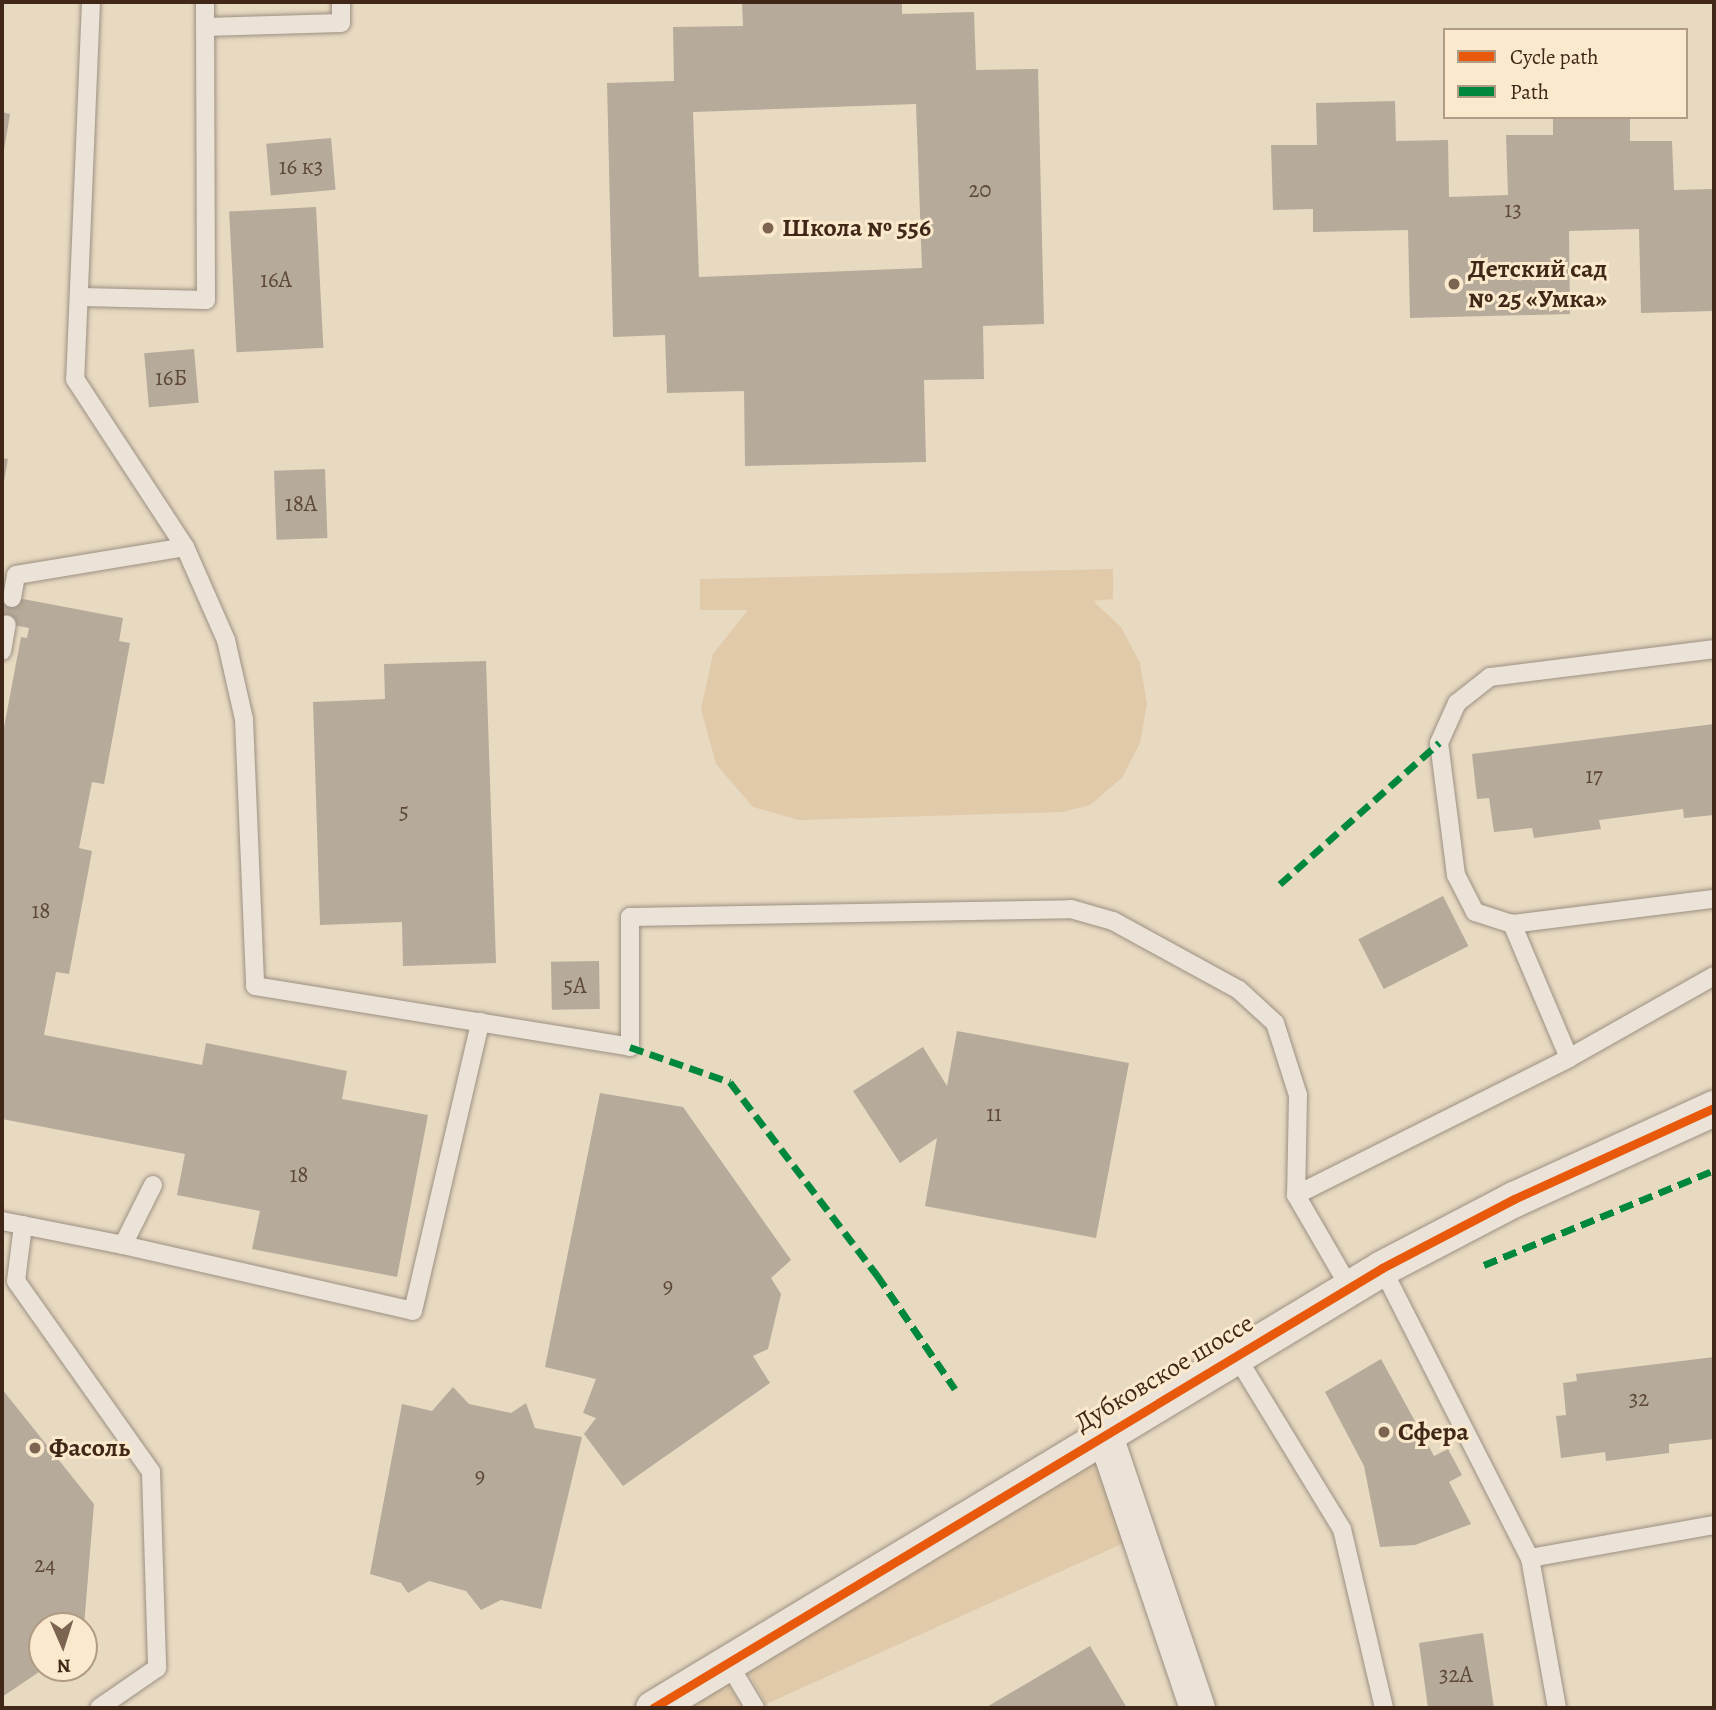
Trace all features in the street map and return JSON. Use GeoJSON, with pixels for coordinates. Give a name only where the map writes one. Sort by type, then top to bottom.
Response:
{"type":"FeatureCollection","features":[{"type":"Feature","properties":{"kind":"street","name":"Дубковское шоссе"},"geometry":{"type":"LineString","coordinates":[[653,1708],[1104,1433],[1382,1268],[1514,1199],[1714,1108]]}},
{"type":"Feature","properties":{"kind":"street"},"geometry":{"type":"LineString","coordinates":[[1104,1433],[1197,1708]]}},
{"type":"Feature","properties":{"kind":"lane"},"geometry":{"type":"LineString","coordinates":[[91,2],[81,297],[75,379],[185,547],[226,640],[244,719],[256,986],[630,1046],[630,917],[1071,909],[1113,921],[1238,990],[1275,1023],[1298,1095],[1296,1195],[1350,1288]]}},
{"type":"Feature","properties":{"kind":"lane"},"geometry":{"type":"LineString","coordinates":[[81,297],[206,300],[205,2]]}},
{"type":"Feature","properties":{"kind":"lane"},"geometry":{"type":"LineString","coordinates":[[205,27],[341,23],[341,2]]}},
{"type":"Feature","properties":{"kind":"lane"},"geometry":{"type":"LineString","coordinates":[[12,597],[16,575],[185,547]]}},
{"type":"Feature","properties":{"kind":"lane"},"geometry":{"type":"LineString","coordinates":[[2,651],[7,624]]}},
{"type":"Feature","properties":{"kind":"lane"},"geometry":{"type":"LineString","coordinates":[[1714,649],[1490,677],[1457,703],[1439,743],[1456,875],[1475,912],[1511,924],[1714,899]]}},
{"type":"Feature","properties":{"kind":"lane"},"geometry":{"type":"LineString","coordinates":[[1511,924],[1569,1058]]}},
{"type":"Feature","properties":{"kind":"lane"},"geometry":{"type":"LineString","coordinates":[[1296,1195],[1569,1058],[1714,976]]}},
{"type":"Feature","properties":{"kind":"lane"},"geometry":{"type":"LineString","coordinates":[[2,1221],[123,1244],[413,1311],[480,1022]]}},
{"type":"Feature","properties":{"kind":"lane"},"geometry":{"type":"LineString","coordinates":[[123,1244],[153,1185]]}},
{"type":"Feature","properties":{"kind":"lane"},"geometry":{"type":"LineString","coordinates":[[23,1225],[16,1281],[151,1472],[157,1668],[99,1708]]}},
{"type":"Feature","properties":{"kind":"lane"},"geometry":{"type":"LineString","coordinates":[[1382,1268],[1530,1558],[1557,1708]]}},
{"type":"Feature","properties":{"kind":"lane"},"geometry":{"type":"LineString","coordinates":[[1235,1354],[1342,1529],[1384,1708]]}},
{"type":"Feature","properties":{"kind":"lane"},"geometry":{"type":"LineString","coordinates":[[1530,1558],[1714,1525]]}},
{"type":"Feature","properties":{"kind":"lane"},"geometry":{"type":"LineString","coordinates":[[727,1661],[755,1708]]}},
{"type":"Feature","properties":{"kind":"shaded area"},"geometry":{"type":"Polygon","coordinates":[[[1113,569],[1113,599],[1093,601],[1121,627],[1140,663],[1147,704],[1140,743],[1122,778],[1090,805],[1062,812],[799,820],[753,807],[716,764],[701,709],[713,654],[748,610],[700,610],[700,579],[1113,569]]]}},
{"type":"Feature","properties":{"kind":"shaded area"},"geometry":{"type":"Polygon","coordinates":[[[1093,1453],[1126,1542],[766,1704],[746,1668],[1093,1453]]]}},
{"type":"Feature","properties":{"kind":"shaded area"},"geometry":{"type":"Polygon","coordinates":[[[724,1678],[743,1708],[679,1708],[724,1678]]]}},
{"type":"Feature","properties":{"kind":"building"},"geometry":{"type":"Polygon","coordinates":[[[742,2],[902,2],[902,14],[974,12],[976,70],[1038,69],[1044,324],[983,326],[984,379],[924,380],[926,462],[745,466],[744,391],[667,393],[665,335],[613,337],[607,83],[674,81],[673,27],[743,26],[742,2]],[[916,104],[693,112],[699,277],[922,268],[916,104]]]}},
{"type":"Feature","properties":{"kind":"building"},"geometry":{"type":"Polygon","coordinates":[[[1395,101],[1396,141],[1448,140],[1449,197],[1508,195],[1506,135],[1553,135],[1553,119],[1630,119],[1630,141],[1672,141],[1674,190],[1714,189],[1714,311],[1641,313],[1639,229],[1569,231],[1570,314],[1410,318],[1408,230],[1313,232],[1313,209],[1273,210],[1271,145],[1317,145],[1316,103],[1395,101]]]}},
{"type":"Feature","properties":{"kind":"building"},"geometry":{"type":"Polygon","coordinates":[[[2,112],[10,114],[3,156],[2,156],[2,112]]]}},
{"type":"Feature","properties":{"kind":"building"},"geometry":{"type":"Polygon","coordinates":[[[331,138],[336,190],[271,195],[266,144],[331,138]]]}},
{"type":"Feature","properties":{"kind":"building"},"geometry":{"type":"Polygon","coordinates":[[[316,207],[323,348],[236,352],[229,212],[316,207]]]}},
{"type":"Feature","properties":{"kind":"building"},"geometry":{"type":"Polygon","coordinates":[[[194,349],[199,403],[149,407],[144,353],[194,349]]]}},
{"type":"Feature","properties":{"kind":"building"},"geometry":{"type":"Polygon","coordinates":[[[2,458],[8,459],[3,487],[2,487],[2,458]]]}},
{"type":"Feature","properties":{"kind":"building"},"geometry":{"type":"Polygon","coordinates":[[[325,469],[327,538],[276,540],[274,471],[325,469]]]}},
{"type":"Feature","properties":{"kind":"building"},"geometry":{"type":"Polygon","coordinates":[[[2,595],[123,618],[119,641],[130,643],[104,784],[92,782],[79,848],[92,851],[69,974],[56,972],[44,1035],[202,1065],[206,1043],[347,1071],[342,1099],[428,1115],[397,1277],[252,1249],[260,1211],[177,1195],[185,1154],[2,1119],[2,738],[21,637],[27,638],[29,628],[2,623],[2,595]]]}},
{"type":"Feature","properties":{"kind":"building"},"geometry":{"type":"Polygon","coordinates":[[[486,661],[496,963],[403,966],[402,922],[320,925],[313,702],[385,699],[384,664],[486,661]]]}},
{"type":"Feature","properties":{"kind":"building"},"geometry":{"type":"Polygon","coordinates":[[[1714,724],[1714,815],[1684,818],[1683,809],[1599,820],[1601,829],[1534,838],[1532,828],[1494,832],[1489,798],[1477,799],[1472,754],[1714,724]]]}},
{"type":"Feature","properties":{"kind":"building"},"geometry":{"type":"Polygon","coordinates":[[[1443,896],[1468,946],[1384,989],[1358,939],[1443,896]]]}},
{"type":"Feature","properties":{"kind":"building"},"geometry":{"type":"Polygon","coordinates":[[[599,961],[600,1009],[552,1010],[551,962],[599,961]]]}},
{"type":"Feature","properties":{"kind":"building"},"geometry":{"type":"Polygon","coordinates":[[[957,1031],[1129,1063],[1096,1238],[925,1206],[937,1138],[900,1163],[853,1091],[923,1047],[947,1086],[957,1031]]]}},
{"type":"Feature","properties":{"kind":"building"},"geometry":{"type":"Polygon","coordinates":[[[600,1093],[683,1107],[791,1260],[771,1278],[781,1294],[768,1349],[753,1356],[770,1383],[623,1486],[584,1434],[596,1418],[583,1413],[596,1379],[545,1367],[600,1093]]]}},
{"type":"Feature","properties":{"kind":"building"},"geometry":{"type":"Polygon","coordinates":[[[1714,1357],[1714,1439],[1669,1444],[1669,1453],[1606,1461],[1605,1452],[1561,1458],[1556,1416],[1566,1415],[1563,1383],[1577,1381],[1576,1374],[1714,1357]]]}},
{"type":"Feature","properties":{"kind":"building"},"geometry":{"type":"Polygon","coordinates":[[[1381,1359],[1434,1456],[1448,1449],[1462,1475],[1449,1482],[1471,1524],[1415,1545],[1380,1547],[1364,1466],[1325,1392],[1381,1359]]]}},
{"type":"Feature","properties":{"kind":"building"},"geometry":{"type":"Polygon","coordinates":[[[453,1387],[469,1404],[511,1413],[526,1403],[535,1428],[582,1437],[541,1609],[501,1600],[481,1610],[466,1591],[429,1581],[408,1593],[401,1583],[370,1574],[402,1404],[432,1411],[453,1387]]]}},
{"type":"Feature","properties":{"kind":"building"},"geometry":{"type":"Polygon","coordinates":[[[2,1389],[94,1504],[85,1612],[28,1612],[28,1679],[2,1697],[2,1389]]]}},
{"type":"Feature","properties":{"kind":"building"},"geometry":{"type":"Polygon","coordinates":[[[1483,1633],[1494,1708],[1428,1708],[1419,1643],[1483,1633]]]}},
{"type":"Feature","properties":{"kind":"building"},"geometry":{"type":"Polygon","coordinates":[[[1090,1646],[1127,1708],[985,1708],[1090,1646]]]}},
{"type":"Feature","properties":{"kind":"marked path"},"geometry":{"type":"LineString","coordinates":[[1280,884],[1439,743]]}},
{"type":"Feature","properties":{"kind":"marked path"},"geometry":{"type":"LineString","coordinates":[[630,1047],[730,1082],[877,1275],[955,1389]]}},
{"type":"Feature","properties":{"kind":"marked path"},"geometry":{"type":"LineString","coordinates":[[1484,1265],[1714,1170]]}},
{"type":"Feature","properties":{"kind":"cycle path"},"geometry":{"type":"LineString","coordinates":[[653,1708],[1382,1268],[1514,1199],[1714,1108]]}},
{"type":"Feature","properties":{"kind":"place","name":"Школа № 556"},"geometry":{"type":"Point","coordinates":[768,228]}},
{"type":"Feature","properties":{"kind":"place","name":"Детский сад № 25 «Умка»"},"geometry":{"type":"Point","coordinates":[1454,284]}},
{"type":"Feature","properties":{"kind":"place","name":"Сфера"},"geometry":{"type":"Point","coordinates":[1384,1432]}},
{"type":"Feature","properties":{"kind":"place","name":"Фасоль"},"geometry":{"type":"Point","coordinates":[35,1448]}}]}
